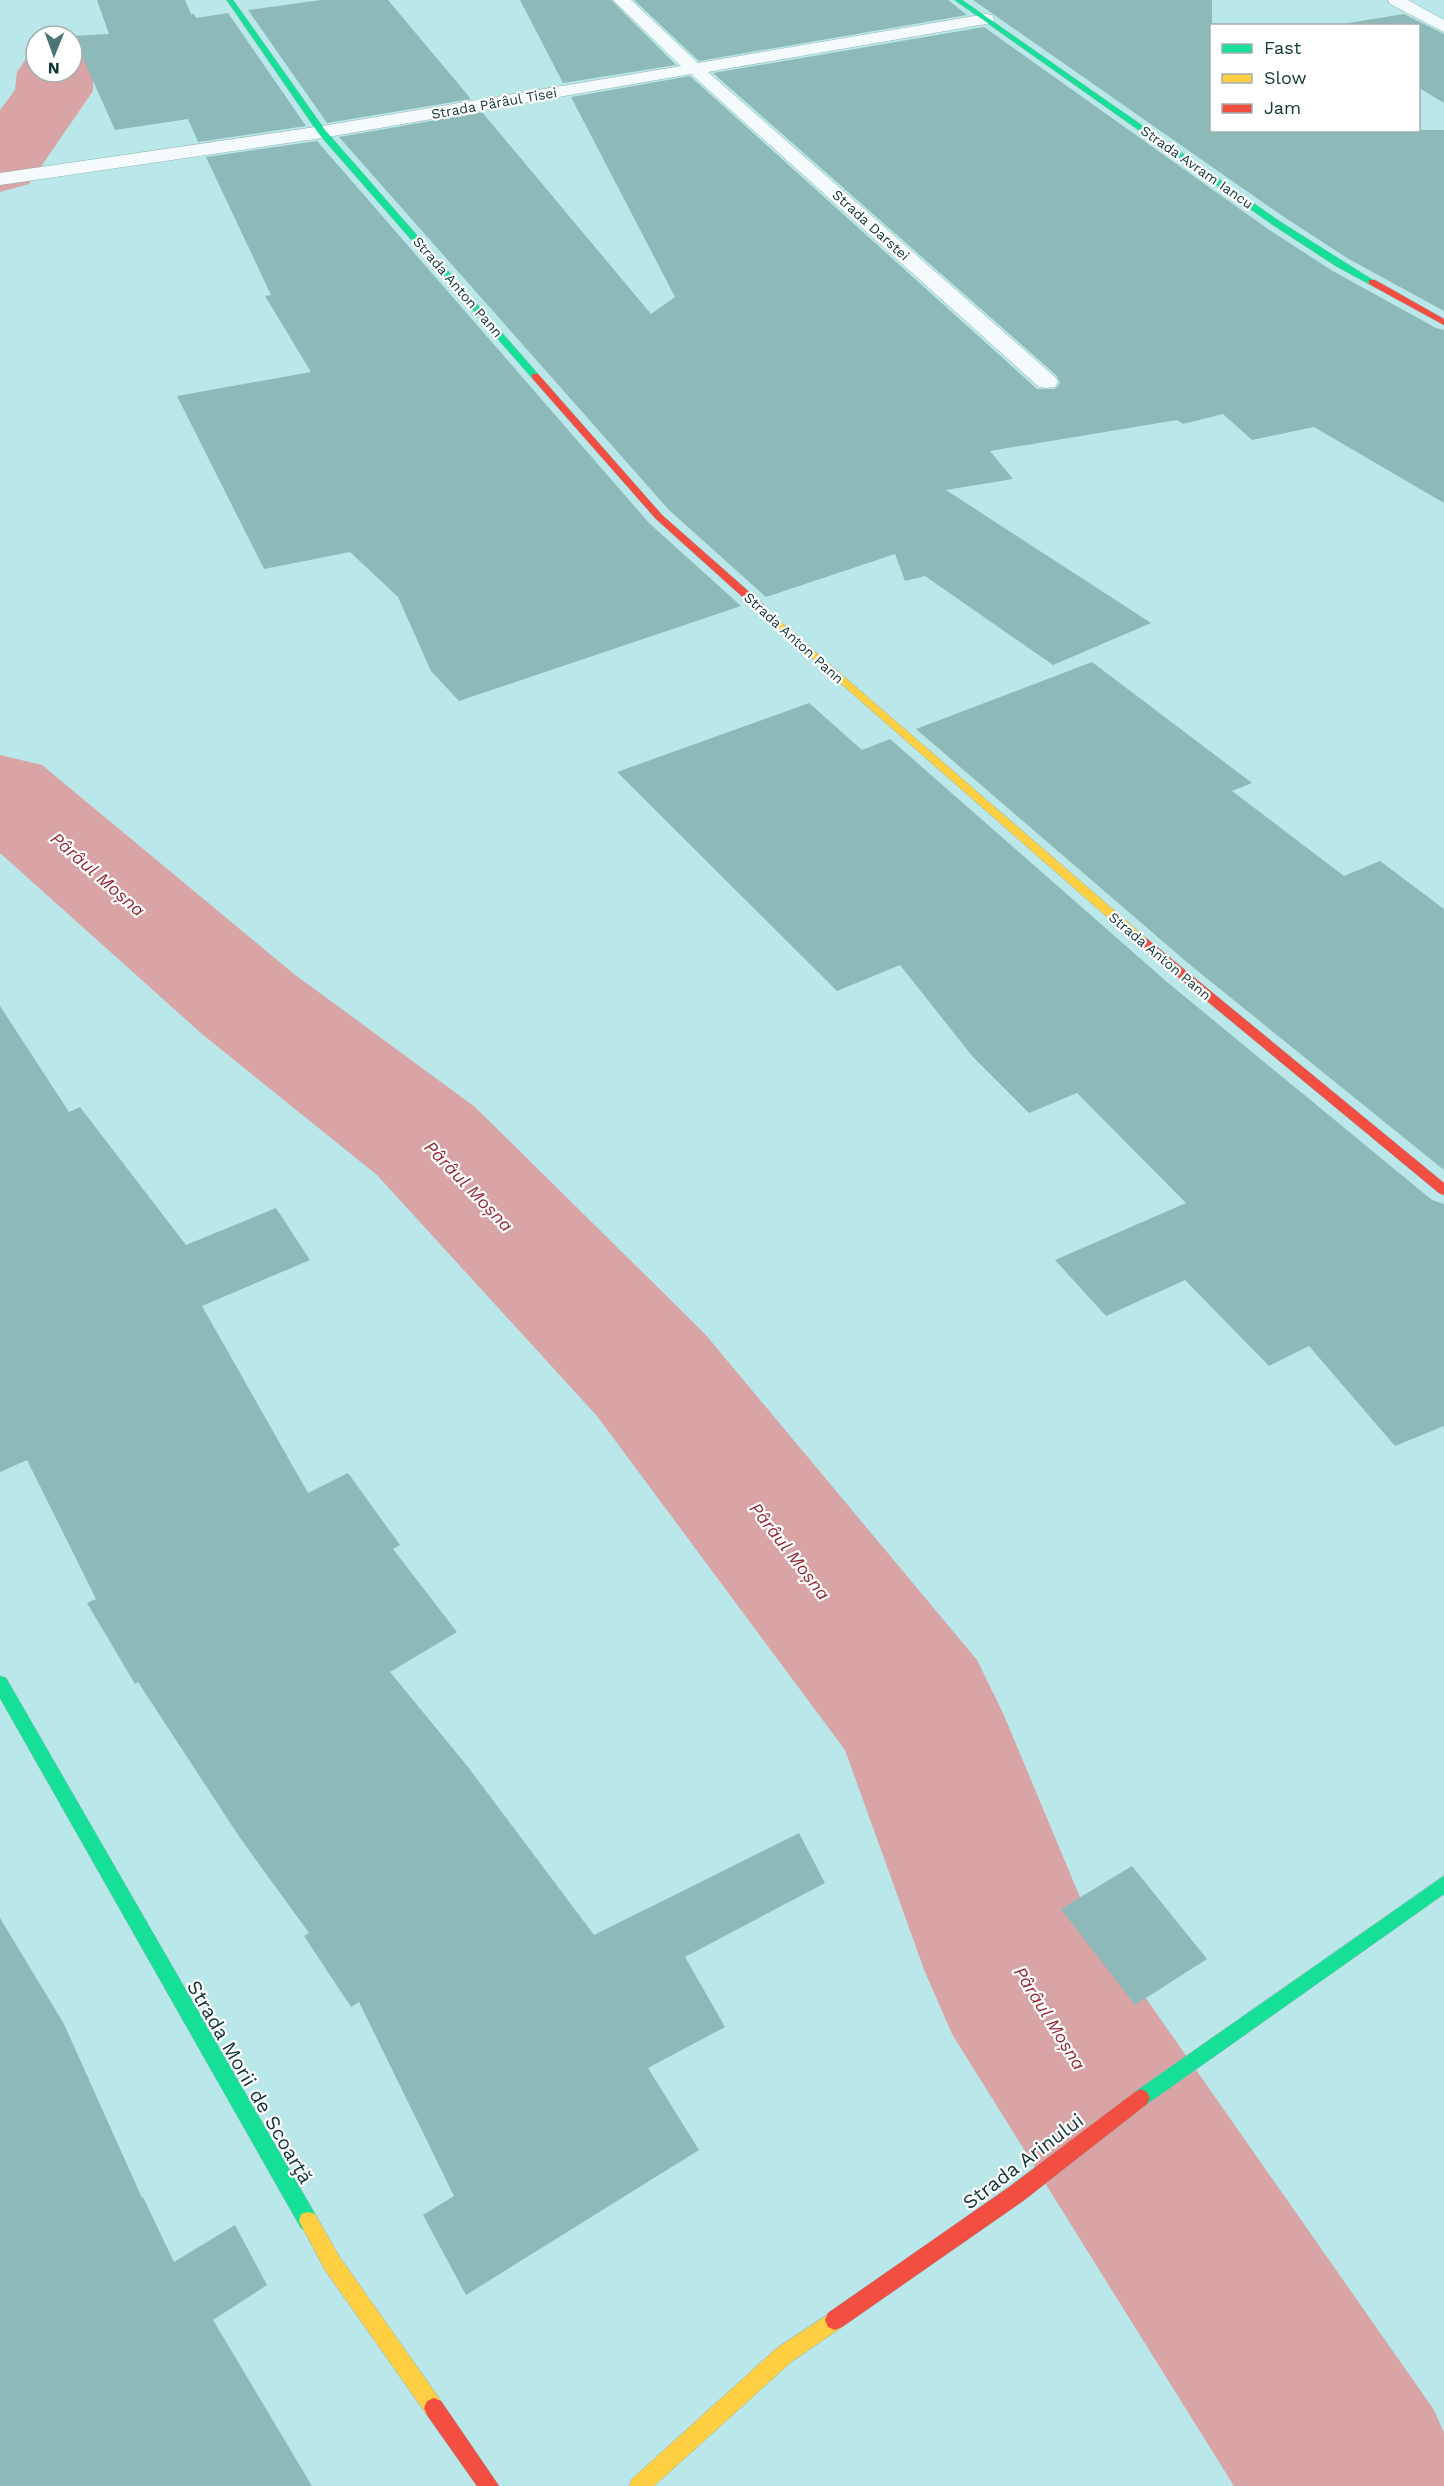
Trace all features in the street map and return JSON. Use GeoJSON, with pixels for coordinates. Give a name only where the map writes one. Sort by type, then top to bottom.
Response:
{"type":"FeatureCollection","features":[{"type":"Feature","properties":{"kind":"street","name":"Strada Anton Pann"},"geometry":{"type":"LineString","coordinates":[[230,0],[322,132],[659,517],[856,693],[1178,973],[1444,1190]]}},
{"type":"Feature","properties":{"kind":"street","name":"Strada Darstei"},"geometry":{"type":"LineString","coordinates":[[621,0],[695,69],[1047,382]]}},
{"type":"Feature","properties":{"kind":"street","name":"Strada Avram Iancu"},"geometry":{"type":"LineString","coordinates":[[958,0],[1285,229],[1339,264],[1444,322]]}},
{"type":"Feature","properties":{"kind":"street"},"geometry":{"type":"LineString","coordinates":[[1396,0],[1444,27]]}},
{"type":"Feature","properties":{"kind":"street","name":"Strada Pârâul Tisei"},"geometry":{"type":"LineString","coordinates":[[0,179],[322,132],[986,19]]}},
{"type":"Feature","properties":{"kind":"street","name":"Strada Morii de Scoarţă"},"geometry":{"type":"LineString","coordinates":[[0,1683],[332,2263],[489,2486]]}},
{"type":"Feature","properties":{"kind":"street","name":"Strada Arinului"},"geometry":{"type":"LineString","coordinates":[[639,2486],[784,2355],[1016,2194],[1136,2101],[1444,1884]]}},
{"type":"Feature","properties":{"kind":"building"},"geometry":{"type":"Polygon","coordinates":[[[97,0],[185,0],[191,14],[194,14],[196,18],[228,13],[306,126],[198,142],[188,119],[115,130],[84,61],[84,35],[109,34],[97,0]]]}},
{"type":"Feature","properties":{"kind":"building"},"geometry":{"type":"Polygon","coordinates":[[[321,0],[388,0],[471,99],[327,123],[248,10],[321,0]]]}},
{"type":"Feature","properties":{"kind":"building"},"geometry":{"type":"Polygon","coordinates":[[[520,0],[611,0],[676,65],[563,83],[520,0]]]}},
{"type":"Feature","properties":{"kind":"building"},"geometry":{"type":"Polygon","coordinates":[[[634,0],[948,0],[967,15],[699,61],[634,0]]]}},
{"type":"Feature","properties":{"kind":"building"},"geometry":{"type":"Polygon","coordinates":[[[973,0],[1212,0],[1210,132],[1444,130],[1444,311],[1347,258],[1284,217],[973,0]]]}},
{"type":"Feature","properties":{"kind":"building"},"geometry":{"type":"Polygon","coordinates":[[[1404,14],[1444,34],[1444,103],[1420,89],[1420,24],[1342,24],[1404,14]]]}},
{"type":"Feature","properties":{"kind":"building"},"geometry":{"type":"Polygon","coordinates":[[[984,27],[1268,229],[1331,270],[1436,328],[1444,330],[1444,503],[1314,427],[1252,440],[1223,414],[1183,424],[1177,420],[990,451],[1013,479],[946,490],[1151,623],[1053,665],[925,576],[905,581],[895,554],[766,597],[669,510],[339,137],[482,112],[651,314],[675,297],[571,97],[690,76],[1037,389],[1055,389],[1060,383],[1056,375],[713,73],[984,27]]]}},
{"type":"Feature","properties":{"kind":"building"},"geometry":{"type":"Polygon","coordinates":[[[317,141],[649,523],[741,606],[459,701],[431,671],[398,597],[350,552],[264,569],[177,396],[311,372],[265,296],[271,295],[206,157],[317,141]]]}},
{"type":"Feature","properties":{"kind":"building"},"geometry":{"type":"Polygon","coordinates":[[[1092,662],[1252,783],[1232,791],[1344,876],[1380,861],[1444,909],[1444,1170],[1189,964],[916,729],[1092,662]]]}},
{"type":"Feature","properties":{"kind":"building"},"geometry":{"type":"Polygon","coordinates":[[[809,703],[862,750],[890,739],[1167,982],[1432,1200],[1444,1204],[1444,1426],[1395,1446],[1309,1346],[1269,1366],[1185,1280],[1106,1316],[1055,1260],[1186,1203],[1077,1093],[1029,1113],[973,1057],[900,965],[837,991],[617,772],[809,703]]]}},
{"type":"Feature","properties":{"kind":"building"},"geometry":{"type":"Polygon","coordinates":[[[0,1006],[69,1112],[80,1107],[186,1245],[276,1208],[310,1260],[202,1306],[308,1493],[348,1473],[400,1545],[393,1549],[457,1632],[390,1672],[468,1767],[594,1935],[799,1833],[825,1883],[685,1957],[725,2027],[648,2068],[699,2150],[466,2295],[423,2215],[454,2196],[359,2002],[351,2007],[304,1936],[309,1933],[240,1838],[138,1682],[135,1684],[87,1603],[96,1599],[27,1460],[0,1472],[0,1006]]]}},
{"type":"Feature","properties":{"kind":"building"},"geometry":{"type":"Polygon","coordinates":[[[1132,1866],[1207,1959],[1135,2005],[1061,1909],[1132,1866]]]}},
{"type":"Feature","properties":{"kind":"building"},"geometry":{"type":"Polygon","coordinates":[[[0,1918],[64,2024],[142,2198],[174,2262],[235,2225],[267,2285],[213,2320],[312,2486],[0,2486],[0,1918]]]}},
{"type":"Feature","properties":{"kind":"waterway","name":"Pârâul Moșna"},"geometry":{"type":"LineString","coordinates":[[0,167],[54,91],[54,84]]}},
{"type":"Feature","properties":{"kind":"waterway","name":"Pârâul Moșna"},"geometry":{"type":"LineString","coordinates":[[0,790],[248,1004],[426,1141],[651,1375],[917,1713],[1018,1972],[1358,2486]]}},
{"type":"Feature","properties":{"kind":"traffic: fast"},"geometry":{"type":"LineString","coordinates":[[230,0],[322,132],[535,376]]}},
{"type":"Feature","properties":{"kind":"traffic: fast"},"geometry":{"type":"LineString","coordinates":[[958,0],[1276,223],[1339,264],[1372,282]]}},
{"type":"Feature","properties":{"kind":"traffic: fast"},"geometry":{"type":"LineString","coordinates":[[0,1683],[308,2221]]}},
{"type":"Feature","properties":{"kind":"traffic: fast"},"geometry":{"type":"LineString","coordinates":[[1141,2098],[1444,1884]]}},
{"type":"Feature","properties":{"kind":"traffic: slow"},"geometry":{"type":"LineString","coordinates":[[760,607],[1142,941]]}},
{"type":"Feature","properties":{"kind":"traffic: slow"},"geometry":{"type":"LineString","coordinates":[[308,2221],[332,2263],[434,2408]]}},
{"type":"Feature","properties":{"kind":"traffic: slow"},"geometry":{"type":"LineString","coordinates":[[639,2486],[784,2355],[835,2320]]}},
{"type":"Feature","properties":{"kind":"traffic: jam"},"geometry":{"type":"LineString","coordinates":[[1372,282],[1444,322]]}},
{"type":"Feature","properties":{"kind":"traffic: jam"},"geometry":{"type":"LineString","coordinates":[[535,376],[659,517],[760,607]]}},
{"type":"Feature","properties":{"kind":"traffic: jam"},"geometry":{"type":"LineString","coordinates":[[1142,941],[1444,1190]]}},
{"type":"Feature","properties":{"kind":"traffic: jam"},"geometry":{"type":"LineString","coordinates":[[835,2320],[1016,2194],[1141,2098]]}},
{"type":"Feature","properties":{"kind":"traffic: jam"},"geometry":{"type":"LineString","coordinates":[[434,2408],[489,2486]]}}]}
